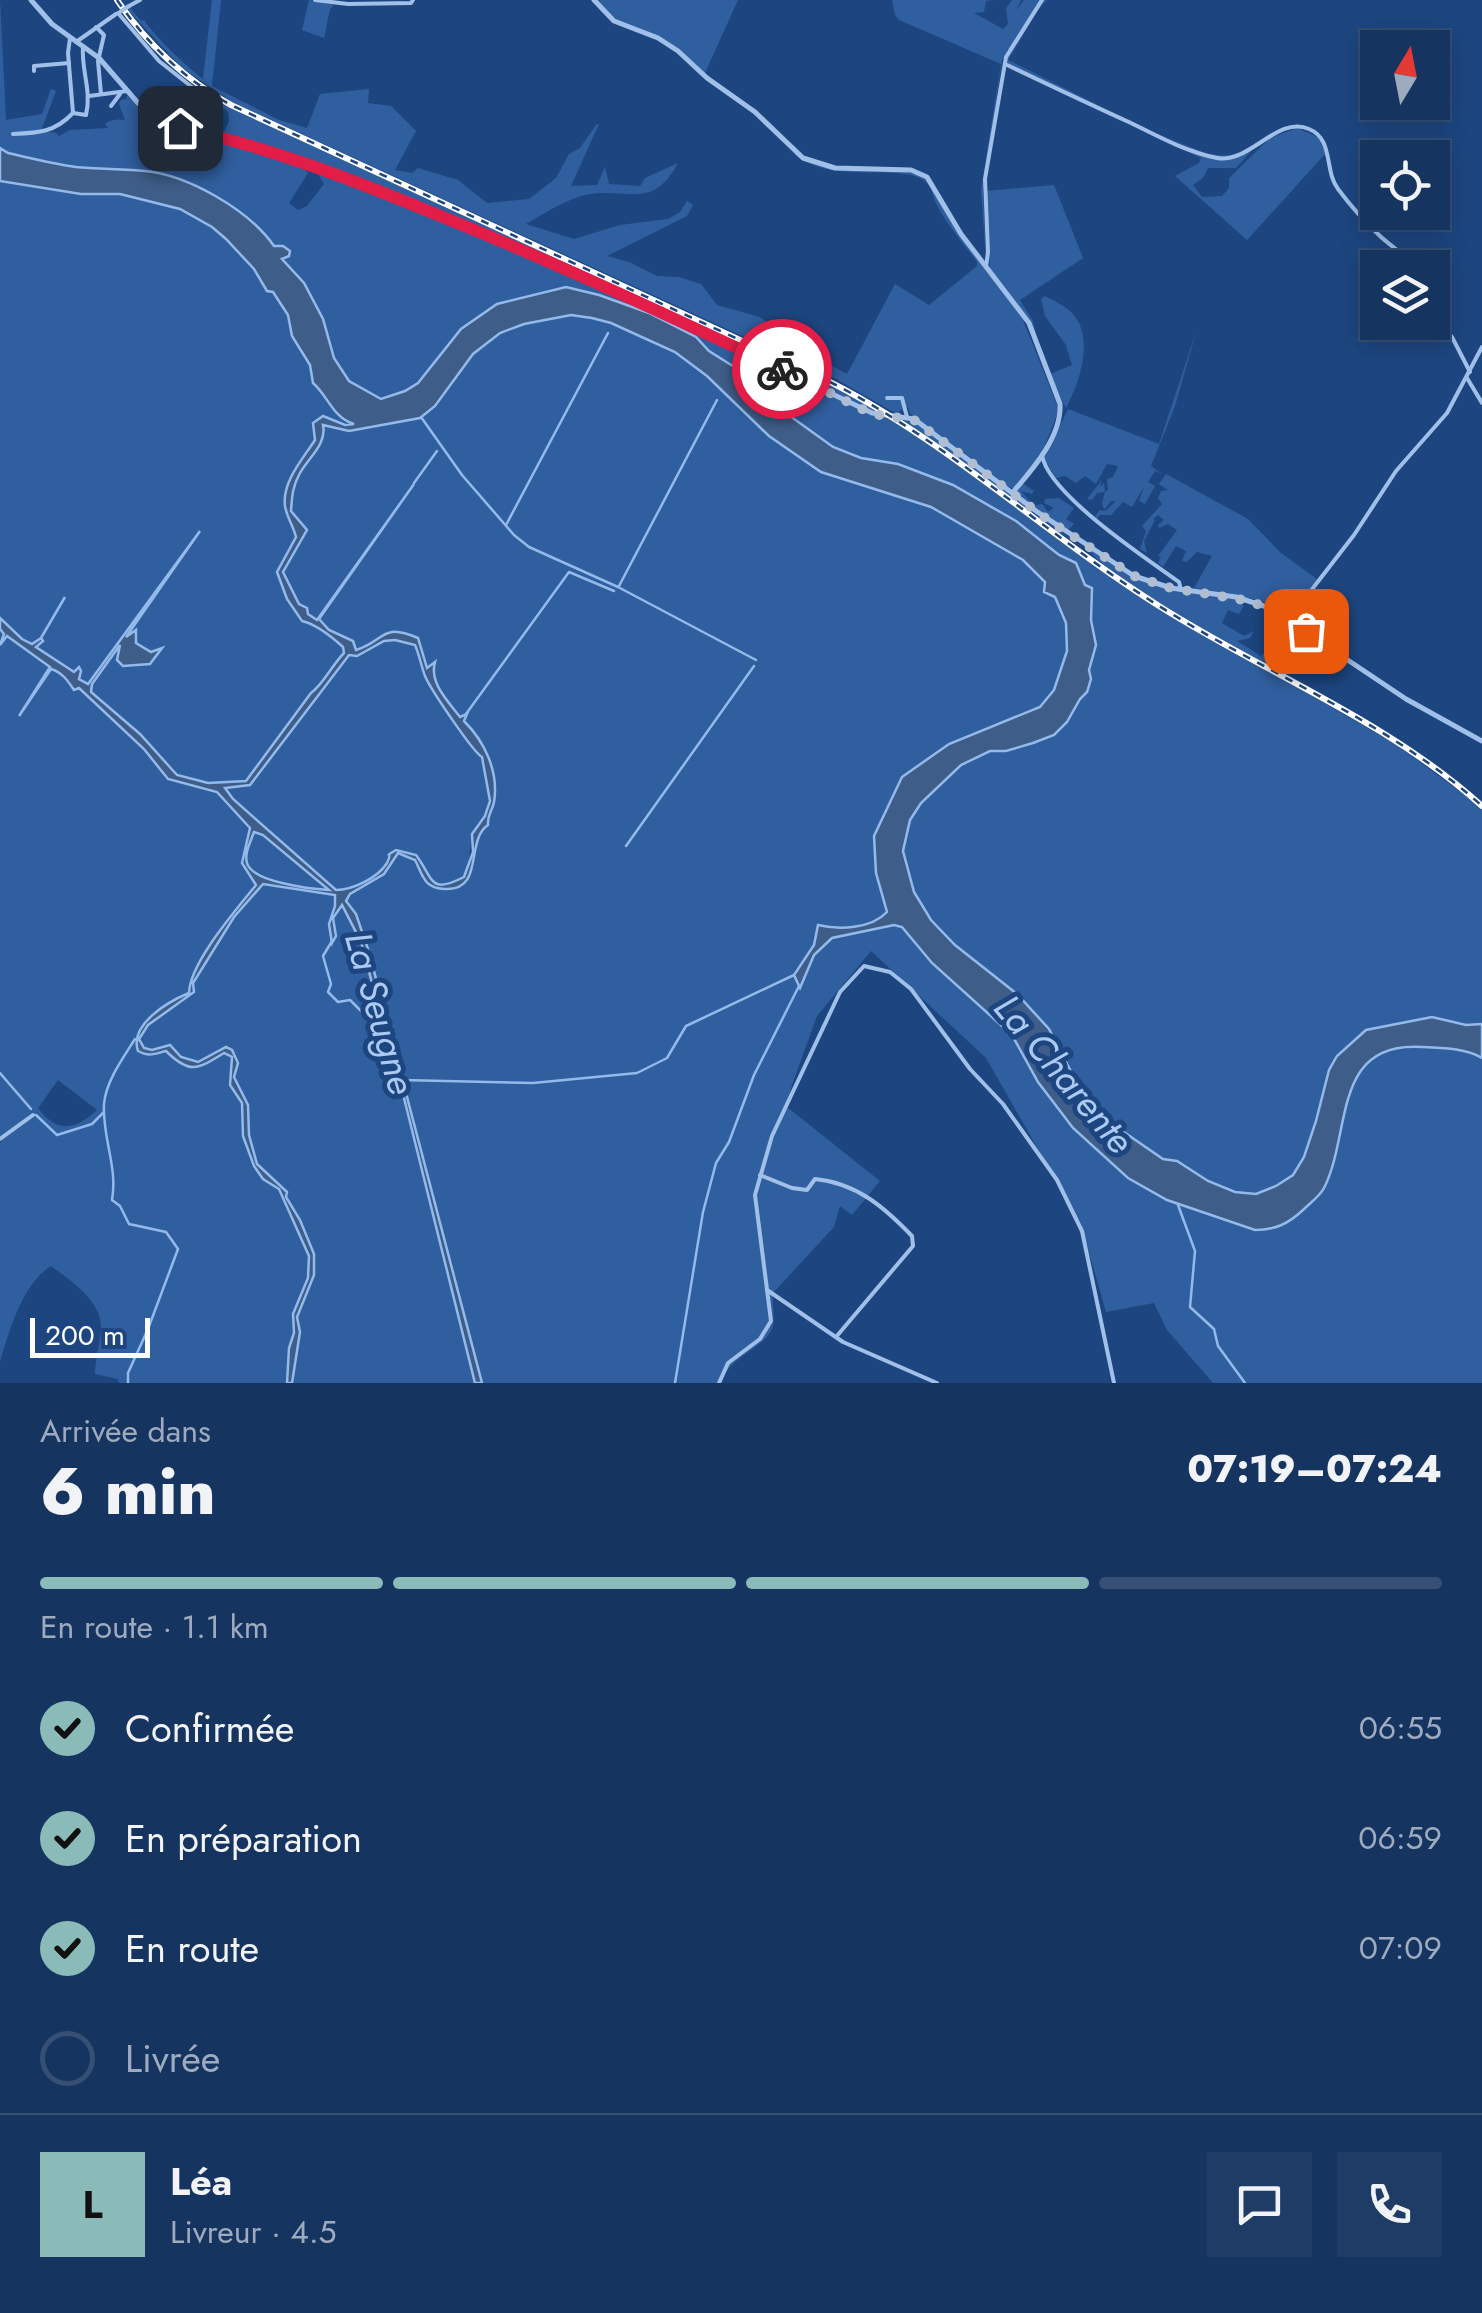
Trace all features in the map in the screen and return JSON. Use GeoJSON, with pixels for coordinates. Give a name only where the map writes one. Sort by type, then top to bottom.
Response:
{"type":"FeatureCollection","features":[{"type":"Feature","properties":{"kind":"street"},"geometry":{"type":"LineString","coordinates":[[31,0],[46,20],[98,58],[123,92],[166,124],[234,141],[334,175],[579,272],[872,414],[907,417],[1123,570],[1151,583],[1250,601],[1288,618],[1406,699],[1482,741]]}},
{"type":"Feature","properties":{"kind":"street"},"geometry":{"type":"LineString","coordinates":[[73,113],[69,64],[77,42],[140,0]]}},
{"type":"Feature","properties":{"kind":"street"},"geometry":{"type":"LineString","coordinates":[[315,0],[348,4],[412,2]]}},
{"type":"Feature","properties":{"kind":"street"},"geometry":{"type":"LineString","coordinates":[[594,0],[614,21],[658,38],[678,51],[707,78],[756,112],[803,158],[835,168],[910,170],[927,178],[986,268],[1028,323],[1060,404],[1061,413],[1042,455],[1012,493]]}},
{"type":"Feature","properties":{"kind":"street"},"geometry":{"type":"LineString","coordinates":[[986,268],[986,179],[1005,64],[1009,49],[1042,0]]}},
{"type":"Feature","properties":{"kind":"street"},"geometry":{"type":"LineString","coordinates":[[119,13],[158,60],[202,95]]}},
{"type":"Feature","properties":{"kind":"street"},"geometry":{"type":"LineString","coordinates":[[96,27],[104,34],[98,58],[101,94]]}},
{"type":"Feature","properties":{"kind":"street"},"geometry":{"type":"LineString","coordinates":[[13,134],[47,132],[73,113],[86,114],[90,96],[77,42]]}},
{"type":"Feature","properties":{"kind":"street"},"geometry":{"type":"LineString","coordinates":[[34,71],[34,66],[69,64]]}},
{"type":"Feature","properties":{"kind":"street"},"geometry":{"type":"LineString","coordinates":[[1005,64],[1162,138],[1216,158],[1238,156],[1282,131],[1310,129],[1320,136],[1326,148],[1338,189],[1398,250]]}},
{"type":"Feature","properties":{"kind":"street"},"geometry":{"type":"LineString","coordinates":[[90,96],[123,92]]}},
{"type":"Feature","properties":{"kind":"street"},"geometry":{"type":"LineString","coordinates":[[111,106],[123,92]]}},
{"type":"Feature","properties":{"kind":"street"},"geometry":{"type":"LineString","coordinates":[[1450,335],[1482,403]]}},
{"type":"Feature","properties":{"kind":"street"},"geometry":{"type":"LineString","coordinates":[[1288,618],[1354,535],[1396,471],[1447,412],[1482,347]]}},
{"type":"Feature","properties":{"kind":"street"},"geometry":{"type":"LineString","coordinates":[[887,398],[902,398],[907,417]]}},
{"type":"Feature","properties":{"kind":"street"},"geometry":{"type":"LineString","coordinates":[[1042,455],[1048,472],[1083,511],[1179,582],[1181,590]]}},
{"type":"Feature","properties":{"kind":"street"},"geometry":{"type":"LineString","coordinates":[[719,1383],[728,1363],[767,1332],[771,1320],[755,1195],[760,1175],[792,1088],[840,992],[864,966],[890,972],[932,1014],[1057,1180],[1082,1231],[1114,1383]]}},
{"type":"Feature","properties":{"kind":"street"},"geometry":{"type":"LineString","coordinates":[[0,1139],[33,1114]]}},
{"type":"Feature","properties":{"kind":"street"},"geometry":{"type":"LineString","coordinates":[[760,1175],[807,1190],[816,1180],[824,1180],[873,1198],[912,1236],[913,1246],[836,1337]]}},
{"type":"Feature","properties":{"kind":"street"},"geometry":{"type":"LineString","coordinates":[[767,1290],[836,1337],[888,1364],[937,1383]]}},
{"type":"Feature","properties":{"kind":"shaded area"},"geometry":{"type":"Polygon","coordinates":[[[0,0],[6,120],[42,114],[51,89],[56,91],[41,131],[59,136],[70,130],[108,128],[105,124],[110,121],[125,120],[119,104],[127,99],[126,95],[163,127],[211,137],[302,166],[308,173],[289,203],[298,210],[307,206],[324,184],[317,172],[412,206],[403,199],[222,136],[229,121],[228,112],[212,99],[823,380],[886,414],[875,413],[562,262],[443,214],[422,210],[535,255],[873,416],[893,419],[1142,598],[1397,745],[1482,808],[1482,1383],[1213,1383],[1167,1330],[1154,1303],[1106,1312],[1081,1224],[986,1058],[871,951],[817,1016],[787,1107],[880,1181],[852,1215],[840,1206],[834,1227],[773,1293],[774,1321],[770,1333],[733,1365],[720,1383],[119,1383],[118,1379],[95,1374],[101,1328],[91,1300],[51,1266],[25,1296],[0,1361],[0,1143],[4,1136],[0,1136],[0,176],[132,194],[207,221],[240,244],[269,276],[295,318],[329,388],[360,420],[266,234],[236,209],[189,181],[146,171],[76,167],[0,148],[0,0]],[[479,745],[476,748],[487,772],[489,800],[473,835],[464,877],[438,885],[416,855],[400,851],[412,856],[423,873],[422,879],[435,888],[451,889],[466,881],[474,866],[480,830],[493,807],[492,780],[486,763],[489,757],[479,745]],[[58,1080],[38,1108],[52,1122],[73,1125],[97,1110],[58,1080]]]}},
{"type":"Feature","properties":{"kind":"shaded area"},"geometry":{"type":"Polygon","coordinates":[[[212,0],[221,0],[212,86],[279,120],[307,128],[320,94],[369,89],[368,103],[391,106],[416,131],[395,170],[412,173],[418,168],[458,180],[487,203],[529,199],[556,178],[569,154],[580,148],[599,124],[571,186],[597,185],[605,167],[609,184],[640,186],[645,178],[678,163],[669,177],[650,192],[582,196],[526,224],[574,239],[620,225],[668,219],[680,212],[687,201],[693,205],[687,216],[607,256],[657,276],[701,284],[717,305],[760,317],[797,347],[847,374],[895,284],[929,305],[977,262],[946,220],[928,184],[917,177],[826,169],[790,151],[828,167],[886,170],[919,176],[932,185],[973,254],[1021,315],[1059,410],[1041,455],[1014,489],[1007,486],[910,414],[908,407],[895,413],[836,379],[232,102],[181,67],[129,11],[129,6],[203,79],[212,0]]]}},
{"type":"Feature","properties":{"kind":"shaded area"},"geometry":{"type":"Polygon","coordinates":[[[309,0],[334,5],[324,38],[302,30],[309,0]]]}},
{"type":"Feature","properties":{"kind":"shaded area"},"geometry":{"type":"Polygon","coordinates":[[[596,0],[738,0],[705,73],[678,49],[617,20],[596,0]]]}},
{"type":"Feature","properties":{"kind":"shaded area"},"geometry":{"type":"Polygon","coordinates":[[[892,0],[993,0],[986,1],[984,12],[974,13],[1003,29],[1008,24],[1006,8],[1012,0],[1021,0],[1016,10],[1024,0],[1047,0],[1008,60],[1104,108],[1008,64],[1007,61],[1008,49],[1002,60],[983,192],[986,260],[981,190],[1001,64],[899,20],[892,0]]]}},
{"type":"Feature","properties":{"kind":"shaded area"},"geometry":{"type":"Polygon","coordinates":[[[1286,128],[1229,160],[1252,150],[1236,168],[1208,168],[1193,185],[1202,197],[1222,196],[1229,188],[1229,178],[1270,138],[1297,128],[1318,137],[1326,153],[1247,240],[1175,176],[1201,158],[1158,138],[1204,152],[1231,155],[1286,128]]]}},
{"type":"Feature","properties":{"kind":"shaded area"},"geometry":{"type":"Polygon","coordinates":[[[1054,185],[1083,258],[1020,300],[1033,321],[1037,339],[1021,309],[990,270],[985,191],[1054,185]]]}},
{"type":"Feature","properties":{"kind":"shaded area"},"geometry":{"type":"Polygon","coordinates":[[[1045,296],[1073,314],[1083,336],[1080,374],[1066,408],[1048,375],[1072,365],[1066,345],[1045,316],[1041,299],[1045,296]]]}},
{"type":"Feature","properties":{"kind":"shaded area"},"geometry":{"type":"Polygon","coordinates":[[[1197,329],[1175,406],[1151,466],[1162,474],[1155,471],[1148,482],[1155,486],[1145,504],[1139,501],[1144,487],[1132,507],[1123,502],[1111,515],[1100,515],[1097,519],[1100,510],[1105,511],[1116,501],[1104,510],[1107,479],[1113,477],[1118,466],[1107,464],[1096,484],[1085,476],[1076,483],[1065,476],[1056,478],[1044,459],[1068,409],[1159,444],[1197,329]]]}},
{"type":"Feature","properties":{"kind":"shaded area"},"geometry":{"type":"Polygon","coordinates":[[[902,419],[922,427],[1016,494],[1022,483],[1034,491],[1021,491],[1034,506],[1042,504],[1048,512],[1054,508],[1044,503],[1045,499],[1059,498],[1074,508],[1066,519],[1074,524],[1068,530],[1054,526],[1084,549],[902,419]]]}},
{"type":"Feature","properties":{"kind":"shaded area"},"geometry":{"type":"Polygon","coordinates":[[[1166,474],[1248,519],[1281,553],[1317,579],[1293,611],[1289,613],[1259,600],[1194,588],[1212,556],[1197,552],[1187,562],[1182,561],[1186,551],[1176,546],[1163,567],[1158,556],[1177,530],[1168,524],[1159,528],[1164,520],[1158,515],[1144,541],[1147,553],[1140,549],[1146,531],[1142,526],[1162,504],[1158,498],[1161,491],[1168,490],[1159,484],[1166,474]]]}},
{"type":"Feature","properties":{"kind":"shaded area"},"geometry":{"type":"Polygon","coordinates":[[[1102,480],[1100,487],[1104,483],[1105,492],[1087,499],[1102,480]]]}},
{"type":"Feature","properties":{"kind":"shaded area"},"geometry":{"type":"Polygon","coordinates":[[[1090,550],[1143,580],[1235,599],[1244,606],[1239,614],[1228,610],[1222,623],[1244,636],[1254,631],[1250,638],[1237,641],[1261,656],[1267,650],[1274,655],[1271,662],[1280,667],[1277,670],[1144,593],[1090,550]]]}},
{"type":"Feature","properties":{"kind":"water","name":"La Charente"},"geometry":{"type":"Polygon","coordinates":[[[0,148],[68,166],[162,174],[216,196],[249,220],[274,246],[290,251],[282,259],[304,283],[323,319],[334,358],[349,381],[381,399],[418,383],[461,329],[497,304],[566,287],[599,295],[649,313],[696,337],[709,351],[747,375],[779,408],[833,447],[861,458],[898,464],[953,485],[1016,521],[1059,555],[1076,563],[1085,585],[1092,588],[1091,620],[1096,645],[1087,692],[1054,735],[1006,751],[990,751],[961,765],[921,803],[910,820],[903,851],[914,892],[931,920],[955,945],[1017,994],[1049,1029],[1079,1087],[1095,1107],[1163,1159],[1177,1161],[1208,1181],[1235,1192],[1256,1194],[1276,1186],[1293,1175],[1304,1157],[1329,1070],[1337,1056],[1366,1030],[1432,1017],[1466,1025],[1482,1024],[1482,1058],[1461,1050],[1422,1047],[1393,1049],[1372,1059],[1358,1074],[1349,1095],[1333,1166],[1322,1191],[1286,1222],[1255,1230],[1167,1200],[1128,1178],[1073,1128],[1038,1082],[1012,1035],[932,963],[902,927],[894,925],[832,938],[814,955],[800,988],[794,975],[814,945],[818,925],[854,927],[887,912],[876,873],[874,836],[902,777],[949,744],[1040,707],[1054,690],[1067,651],[1066,623],[1055,597],[1044,592],[1045,582],[1023,560],[931,507],[821,472],[769,436],[707,376],[675,352],[592,318],[571,315],[524,324],[500,333],[473,354],[435,406],[420,418],[349,431],[323,425],[320,444],[300,473],[293,492],[291,511],[307,530],[283,572],[299,604],[317,620],[414,484],[319,619],[329,630],[353,641],[356,650],[390,632],[418,638],[427,668],[435,662],[435,677],[441,691],[460,717],[467,714],[464,721],[484,748],[492,769],[494,802],[465,882],[445,889],[432,886],[415,860],[398,853],[384,874],[350,894],[346,901],[356,914],[369,952],[482,1383],[475,1383],[404,1098],[395,1065],[387,1060],[392,1057],[361,942],[342,905],[333,918],[336,936],[332,943],[329,924],[335,895],[263,884],[234,917],[193,983],[194,992],[148,1025],[139,1039],[144,1048],[170,1045],[181,1057],[198,1062],[226,1047],[238,1063],[234,1077],[248,1105],[249,1135],[257,1164],[287,1192],[314,1254],[314,1275],[297,1317],[300,1332],[292,1383],[287,1383],[293,1314],[308,1278],[309,1256],[279,1189],[263,1179],[254,1166],[243,1136],[242,1103],[230,1085],[232,1057],[224,1053],[201,1066],[188,1066],[166,1051],[138,1051],[137,1041],[152,1016],[189,993],[197,966],[256,885],[242,863],[250,828],[217,792],[168,779],[144,749],[55,670],[51,669],[19,716],[50,667],[7,636],[0,645],[4,634],[0,618],[32,644],[41,638],[43,641],[36,647],[74,672],[79,667],[79,679],[88,684],[200,531],[126,637],[136,630],[136,643],[151,652],[162,648],[150,664],[123,666],[117,660],[120,645],[92,684],[91,692],[140,734],[177,775],[208,783],[246,781],[344,653],[343,647],[329,635],[302,621],[287,599],[277,572],[296,537],[285,497],[294,472],[315,440],[313,423],[323,416],[345,425],[354,424],[336,412],[313,383],[310,365],[273,292],[267,291],[254,269],[212,227],[180,209],[120,194],[81,194],[0,181],[0,148]],[[384,641],[357,656],[349,655],[250,785],[225,788],[336,890],[371,878],[396,850],[416,855],[438,884],[464,877],[473,852],[472,834],[490,801],[482,757],[429,683],[415,645],[384,641]],[[254,832],[246,855],[251,870],[283,883],[329,890],[263,835],[254,832]]]}},
{"type":"Feature","properties":{"kind":"waterway"},"geometry":{"type":"LineString","coordinates":[[506,525],[608,333]]}},
{"type":"Feature","properties":{"kind":"waterway"},"geometry":{"type":"LineString","coordinates":[[619,586],[717,400]]}},
{"type":"Feature","properties":{"kind":"waterway"},"geometry":{"type":"LineString","coordinates":[[421,417],[462,475],[529,547],[618,587],[756,660]]}},
{"type":"Feature","properties":{"kind":"waterway"},"geometry":{"type":"LineString","coordinates":[[414,483],[437,451]]}},
{"type":"Feature","properties":{"kind":"waterway"},"geometry":{"type":"LineString","coordinates":[[466,714],[569,572],[614,591]]}},
{"type":"Feature","properties":{"kind":"waterway"},"geometry":{"type":"LineString","coordinates":[[626,846],[754,666]]}},
{"type":"Feature","properties":{"kind":"waterway","name":"La Seugne"},"geometry":{"type":"LineString","coordinates":[[332,941],[323,956],[331,984],[328,992],[338,1002],[350,1000],[371,1016],[383,1057],[388,1060]]}},
{"type":"Feature","properties":{"kind":"waterway","name":"La Seugne"},"geometry":{"type":"LineString","coordinates":[[402,1080],[533,1083],[637,1073],[667,1058],[686,1026],[794,975]]}},
{"type":"Feature","properties":{"kind":"waterway"},"geometry":{"type":"LineString","coordinates":[[675,1383],[703,1212],[716,1163],[799,986]]}},
{"type":"Feature","properties":{"kind":"waterway"},"geometry":{"type":"LineString","coordinates":[[128,1383],[128,1373],[178,1249],[166,1232],[129,1224],[120,1206],[112,1200],[105,1095],[135,1039]]}},
{"type":"Feature","properties":{"kind":"waterway"},"geometry":{"type":"LineString","coordinates":[[0,1073],[31,1109]]}},
{"type":"Feature","properties":{"kind":"waterway"},"geometry":{"type":"LineString","coordinates":[[36,1115],[57,1135],[92,1124],[103,1113]]}},
{"type":"Feature","properties":{"kind":"waterway"},"geometry":{"type":"LineString","coordinates":[[1178,1205],[1195,1251],[1190,1307],[1214,1329],[1218,1346],[1245,1383]]}},
{"type":"Feature","properties":{"kind":"railway"},"geometry":{"type":"LineString","coordinates":[[117,0],[168,59],[231,105],[863,400],[950,456],[1116,578],[1199,630],[1407,748],[1482,806]]}},
{"type":"Feature","properties":{"kind":"way so far"},"geometry":{"type":"LineString","coordinates":[[782,369],[872,414],[914,420],[1048,520],[1134,576],[1171,588],[1250,601],[1306,631]]}},
{"type":"Feature","properties":{"kind":"route"},"geometry":{"type":"LineString","coordinates":[[180,128],[257,149],[410,203],[568,268],[782,369]]}}]}
